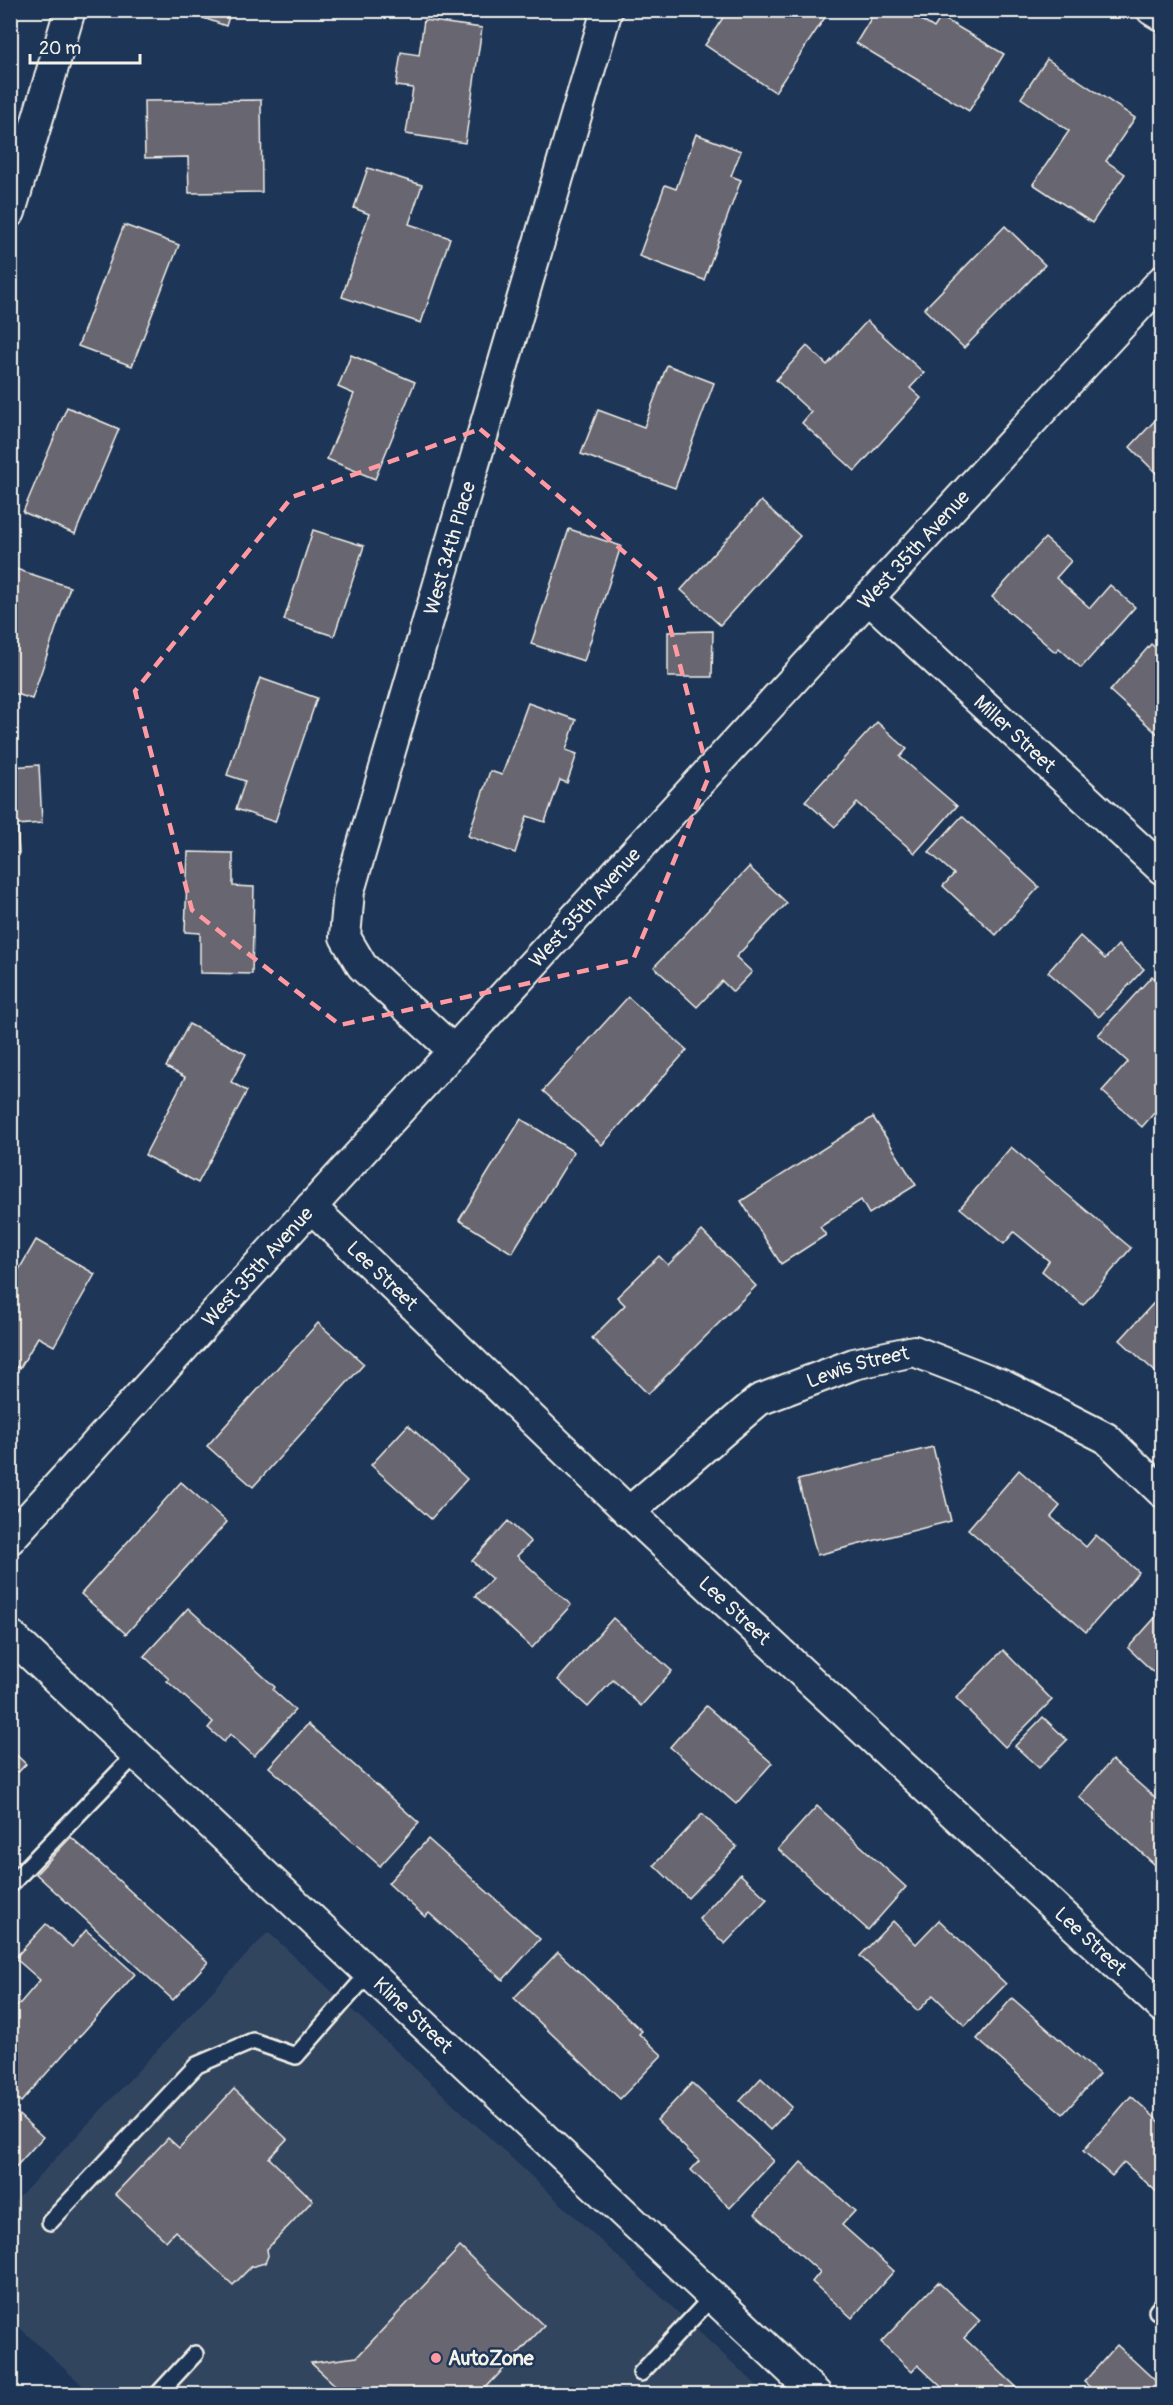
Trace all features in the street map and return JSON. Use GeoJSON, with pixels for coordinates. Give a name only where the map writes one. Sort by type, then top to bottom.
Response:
{"type":"FeatureCollection","features":[{"type":"Feature","properties":{"kind":"street"},"geometry":{"type":"LineString","coordinates":[[10,212],[70,10]]}},
{"type":"Feature","properties":{"kind":"street","name":"West 34th Place"},"geometry":{"type":"LineString","coordinates":[[453,1050],[362,966],[345,937],[349,891],[607,10]]}},
{"type":"Feature","properties":{"kind":"street"},"geometry":{"type":"LineString","coordinates":[[1152,10],[1162,16]]}},
{"type":"Feature","properties":{"kind":"street","name":"West 35th Avenue"},"geometry":{"type":"LineString","coordinates":[[10,1539],[453,1050],[1162,281]]}},
{"type":"Feature","properties":{"kind":"street","name":"Miller Street"},"geometry":{"type":"LineString","coordinates":[[868,598],[1162,869]]}},
{"type":"Feature","properties":{"kind":"street","name":"Lee Street"},"geometry":{"type":"LineString","coordinates":[[311,1207],[629,1512],[1162,2007]]}},
{"type":"Feature","properties":{"kind":"street","name":"Lewis Street"},"geometry":{"type":"LineString","coordinates":[[629,1512],[759,1400],[854,1364],[914,1350],[1002,1385],[1106,1438],[1162,1492]]}},
{"type":"Feature","properties":{"kind":"street","name":"Kline Street"},"geometry":{"type":"LineString","coordinates":[[10,1635],[816,2394]]}},
{"type":"Feature","properties":{"kind":"lane"},"geometry":{"type":"LineString","coordinates":[[10,1885],[136,1754]]}},
{"type":"Feature","properties":{"kind":"lane"},"geometry":{"type":"LineString","coordinates":[[50,2222],[197,2065],[253,2041],[296,2056],[369,1972]]}},
{"type":"Feature","properties":{"kind":"lane"},"geometry":{"type":"LineString","coordinates":[[641,2373],[713,2296]]}},
{"type":"Feature","properties":{"kind":"lane"},"geometry":{"type":"LineString","coordinates":[[158,2394],[195,2354]]}},
{"type":"Feature","properties":{"kind":"highlighted area"},"geometry":{"type":"Polygon","coordinates":[[[480,429],[658,581],[709,776],[633,960],[340,1025],[192,910],[135,691],[292,497],[480,429]]]}},
{"type":"Feature","properties":{"kind":"shaded area"},"geometry":{"type":"Polygon","coordinates":[[[268,1932],[766,2394],[92,2394],[11,2320],[10,2207],[268,1932]]]}},
{"type":"Feature","properties":{"kind":"building"},"geometry":{"type":"Polygon","coordinates":[[[181,10],[231,10],[226,26],[181,10]]]}},
{"type":"Feature","properties":{"kind":"building"},"geometry":{"type":"Polygon","coordinates":[[[728,10],[818,10],[826,16],[775,92],[705,45],[728,10]]]}},
{"type":"Feature","properties":{"kind":"building"},"geometry":{"type":"Polygon","coordinates":[[[876,10],[905,10],[934,28],[941,17],[1004,54],[969,111],[856,43],[876,10]]]}},
{"type":"Feature","properties":{"kind":"building"},"geometry":{"type":"Polygon","coordinates":[[[424,20],[482,28],[465,143],[406,134],[413,88],[396,86],[401,52],[419,55],[424,20]]]}},
{"type":"Feature","properties":{"kind":"building"},"geometry":{"type":"Polygon","coordinates":[[[1047,59],[1135,118],[1106,161],[1125,174],[1092,223],[1033,184],[1069,131],[1021,98],[1047,59]]]}},
{"type":"Feature","properties":{"kind":"building"},"geometry":{"type":"Polygon","coordinates":[[[261,100],[262,192],[189,193],[188,157],[145,158],[144,101],[261,100]]]}},
{"type":"Feature","properties":{"kind":"building"},"geometry":{"type":"Polygon","coordinates":[[[696,134],[741,151],[731,176],[741,180],[704,280],[639,256],[665,185],[676,189],[696,134]]]}},
{"type":"Feature","properties":{"kind":"building"},"geometry":{"type":"Polygon","coordinates":[[[368,168],[422,185],[409,224],[450,238],[421,323],[342,297],[369,214],[354,208],[368,168]]]}},
{"type":"Feature","properties":{"kind":"building"},"geometry":{"type":"Polygon","coordinates":[[[124,225],[179,245],[132,366],[78,346],[124,225]]]}},
{"type":"Feature","properties":{"kind":"building"},"geometry":{"type":"Polygon","coordinates":[[[1005,226],[1045,265],[964,348],[924,309],[1005,226]]]}},
{"type":"Feature","properties":{"kind":"building"},"geometry":{"type":"Polygon","coordinates":[[[867,321],[924,373],[910,388],[921,398],[855,471],[802,423],[811,412],[776,380],[807,346],[827,365],[867,321]]]}},
{"type":"Feature","properties":{"kind":"building"},"geometry":{"type":"Polygon","coordinates":[[[351,355],[415,382],[375,479],[327,459],[354,394],[338,387],[351,355]]]}},
{"type":"Feature","properties":{"kind":"building"},"geometry":{"type":"Polygon","coordinates":[[[667,365],[714,383],[675,488],[581,454],[598,410],[644,427],[667,365]]]}},
{"type":"Feature","properties":{"kind":"building"},"geometry":{"type":"Polygon","coordinates":[[[67,407],[119,429],[75,534],[23,512],[67,407]]]}},
{"type":"Feature","properties":{"kind":"building"},"geometry":{"type":"Polygon","coordinates":[[[1160,415],[1162,417],[1162,479],[1130,447],[1160,415]]]}},
{"type":"Feature","properties":{"kind":"building"},"geometry":{"type":"Polygon","coordinates":[[[761,501],[800,536],[720,625],[681,590],[761,501]]]}},
{"type":"Feature","properties":{"kind":"building"},"geometry":{"type":"Polygon","coordinates":[[[569,529],[621,546],[584,661],[531,644],[569,529]]]}},
{"type":"Feature","properties":{"kind":"building"},"geometry":{"type":"Polygon","coordinates":[[[313,530],[364,546],[334,636],[284,620],[313,530]]]}},
{"type":"Feature","properties":{"kind":"building"},"geometry":{"type":"Polygon","coordinates":[[[1045,538],[1071,561],[1056,578],[1090,608],[1110,585],[1135,607],[1081,668],[1059,648],[1055,652],[992,597],[1045,538]]]}},
{"type":"Feature","properties":{"kind":"building"},"geometry":{"type":"Polygon","coordinates":[[[10,567],[70,587],[32,699],[10,692],[10,567]]]}},
{"type":"Feature","properties":{"kind":"building"},"geometry":{"type":"Polygon","coordinates":[[[713,631],[712,677],[668,677],[668,632],[713,631]]]}},
{"type":"Feature","properties":{"kind":"building"},"geometry":{"type":"Polygon","coordinates":[[[1151,644],[1162,654],[1162,738],[1110,691],[1151,644]]]}},
{"type":"Feature","properties":{"kind":"building"},"geometry":{"type":"Polygon","coordinates":[[[260,678],[317,698],[275,822],[236,809],[245,781],[227,775],[260,678]]]}},
{"type":"Feature","properties":{"kind":"building"},"geometry":{"type":"Polygon","coordinates":[[[528,703],[576,720],[566,750],[577,754],[567,783],[560,780],[545,822],[527,816],[515,853],[468,836],[490,771],[502,775],[528,703]]]}},
{"type":"Feature","properties":{"kind":"building"},"geometry":{"type":"Polygon","coordinates":[[[877,722],[907,749],[900,757],[957,806],[915,853],[857,803],[835,827],[805,801],[877,722]]]}},
{"type":"Feature","properties":{"kind":"building"},"geometry":{"type":"Polygon","coordinates":[[[39,765],[42,823],[17,825],[19,853],[10,854],[10,767],[39,765]]]}},
{"type":"Feature","properties":{"kind":"building"},"geometry":{"type":"Polygon","coordinates":[[[962,816],[1039,887],[996,935],[943,886],[954,874],[929,852],[962,816]]]}},
{"type":"Feature","properties":{"kind":"building"},"geometry":{"type":"Polygon","coordinates":[[[188,852],[233,853],[233,886],[254,887],[252,974],[200,973],[200,933],[185,932],[188,852]]]}},
{"type":"Feature","properties":{"kind":"building"},"geometry":{"type":"Polygon","coordinates":[[[749,867],[787,903],[736,957],[752,972],[733,992],[722,981],[697,1007],[654,967],[749,867]]]}},
{"type":"Feature","properties":{"kind":"building"},"geometry":{"type":"Polygon","coordinates":[[[1080,936],[1105,959],[1118,945],[1144,969],[1099,1017],[1048,972],[1080,936]]]}},
{"type":"Feature","properties":{"kind":"building"},"geometry":{"type":"Polygon","coordinates":[[[1152,976],[1162,985],[1162,1104],[1142,1127],[1102,1091],[1128,1062],[1098,1035],[1152,976]]]}},
{"type":"Feature","properties":{"kind":"building"},"geometry":{"type":"Polygon","coordinates":[[[628,997],[687,1050],[602,1145],[543,1091],[628,997]]]}},
{"type":"Feature","properties":{"kind":"building"},"geometry":{"type":"Polygon","coordinates":[[[189,1024],[246,1054],[231,1082],[247,1091],[198,1183],[145,1155],[185,1077],[166,1067],[189,1024]]]}},
{"type":"Feature","properties":{"kind":"building"},"geometry":{"type":"Polygon","coordinates":[[[873,1117],[916,1185],[869,1214],[861,1200],[820,1227],[826,1235],[781,1264],[741,1201],[873,1117]]]}},
{"type":"Feature","properties":{"kind":"building"},"geometry":{"type":"Polygon","coordinates":[[[521,1119],[574,1152],[512,1253],[459,1220],[521,1119]]]}},
{"type":"Feature","properties":{"kind":"building"},"geometry":{"type":"Polygon","coordinates":[[[1011,1147],[1131,1248],[1083,1305],[1042,1271],[1049,1261],[1014,1232],[1004,1244],[960,1208],[1011,1147]]]}},
{"type":"Feature","properties":{"kind":"building"},"geometry":{"type":"Polygon","coordinates":[[[702,1231],[756,1286],[648,1394],[592,1338],[625,1305],[617,1297],[659,1256],[668,1265],[702,1231]]]}},
{"type":"Feature","properties":{"kind":"building"},"geometry":{"type":"Polygon","coordinates":[[[36,1240],[95,1274],[54,1346],[38,1337],[20,1368],[10,1364],[10,1285],[36,1240]]]}},
{"type":"Feature","properties":{"kind":"building"},"geometry":{"type":"Polygon","coordinates":[[[1162,1294],[1162,1376],[1161,1377],[1120,1340],[1162,1294]]]}},
{"type":"Feature","properties":{"kind":"building"},"geometry":{"type":"Polygon","coordinates":[[[318,1323],[364,1364],[253,1487],[207,1446],[318,1323]]]}},
{"type":"Feature","properties":{"kind":"building"},"geometry":{"type":"Polygon","coordinates":[[[408,1425],[467,1479],[431,1519],[371,1465],[408,1425]]]}},
{"type":"Feature","properties":{"kind":"building"},"geometry":{"type":"Polygon","coordinates":[[[933,1447],[951,1521],[817,1555],[798,1480],[933,1447]]]}},
{"type":"Feature","properties":{"kind":"building"},"geometry":{"type":"Polygon","coordinates":[[[1019,1470],[1060,1506],[1051,1517],[1086,1547],[1096,1535],[1139,1572],[1086,1632],[968,1529],[1019,1470]]]}},
{"type":"Feature","properties":{"kind":"building"},"geometry":{"type":"Polygon","coordinates":[[[181,1482],[227,1522],[126,1634],[81,1594],[181,1482]]]}},
{"type":"Feature","properties":{"kind":"building"},"geometry":{"type":"Polygon","coordinates":[[[508,1521],[531,1542],[517,1556],[571,1605],[532,1648],[475,1596],[492,1579],[472,1561],[508,1521]]]}},
{"type":"Feature","properties":{"kind":"building"},"geometry":{"type":"Polygon","coordinates":[[[188,1608],[275,1687],[273,1690],[295,1710],[254,1756],[230,1734],[224,1742],[208,1728],[213,1722],[167,1681],[169,1679],[144,1656],[188,1608]]]}},
{"type":"Feature","properties":{"kind":"building"},"geometry":{"type":"Polygon","coordinates":[[[1162,1610],[1162,1680],[1128,1648],[1162,1610]]]}},
{"type":"Feature","properties":{"kind":"building"},"geometry":{"type":"Polygon","coordinates":[[[613,1618],[672,1671],[641,1706],[613,1680],[588,1707],[558,1680],[613,1618]]]}},
{"type":"Feature","properties":{"kind":"building"},"geometry":{"type":"Polygon","coordinates":[[[1003,1650],[1052,1700],[1005,1747],[956,1698],[1003,1650]]]}},
{"type":"Feature","properties":{"kind":"building"},"geometry":{"type":"Polygon","coordinates":[[[706,1706],[772,1763],[736,1804],[670,1747],[706,1706]]]}},
{"type":"Feature","properties":{"kind":"building"},"geometry":{"type":"Polygon","coordinates":[[[1043,1717],[1067,1740],[1039,1768],[1015,1746],[1043,1717]]]}},
{"type":"Feature","properties":{"kind":"building"},"geometry":{"type":"Polygon","coordinates":[[[308,1724],[419,1823],[380,1866],[269,1767],[308,1724]]]}},
{"type":"Feature","properties":{"kind":"building"},"geometry":{"type":"Polygon","coordinates":[[[10,1749],[26,1764],[10,1781],[10,1749]]]}},
{"type":"Feature","properties":{"kind":"building"},"geometry":{"type":"Polygon","coordinates":[[[1112,1760],[1162,1804],[1162,1871],[1079,1797],[1112,1760]]]}},
{"type":"Feature","properties":{"kind":"building"},"geometry":{"type":"Polygon","coordinates":[[[817,1806],[906,1887],[868,1930],[778,1849],[817,1806]]]}},
{"type":"Feature","properties":{"kind":"building"},"geometry":{"type":"Polygon","coordinates":[[[702,1814],[737,1847],[688,1898],[654,1865],[702,1814]]]}},
{"type":"Feature","properties":{"kind":"building"},"geometry":{"type":"Polygon","coordinates":[[[71,1837],[208,1962],[173,2000],[36,1874],[71,1837]]]}},
{"type":"Feature","properties":{"kind":"building"},"geometry":{"type":"Polygon","coordinates":[[[428,1839],[540,1939],[503,1980],[429,1913],[425,1917],[388,1883],[428,1839]]]}},
{"type":"Feature","properties":{"kind":"building"},"geometry":{"type":"Polygon","coordinates":[[[740,1874],[767,1899],[725,1944],[699,1919],[740,1874]]]}},
{"type":"Feature","properties":{"kind":"building"},"geometry":{"type":"Polygon","coordinates":[[[939,1920],[1006,1984],[965,2026],[933,1995],[918,2011],[860,1956],[893,1921],[916,1944],[939,1920]]]}},
{"type":"Feature","properties":{"kind":"building"},"geometry":{"type":"Polygon","coordinates":[[[46,1924],[72,1947],[86,1930],[135,1974],[21,2102],[10,2093],[10,2002],[16,2008],[40,1980],[15,1958],[46,1924]]]}},
{"type":"Feature","properties":{"kind":"building"},"geometry":{"type":"Polygon","coordinates":[[[558,1952],[642,2031],[639,2034],[662,2055],[620,2099],[514,1998],[558,1952]]]}},
{"type":"Feature","properties":{"kind":"building"},"geometry":{"type":"Polygon","coordinates":[[[1012,1998],[1099,2074],[1063,2114],[977,2039],[1012,1998]]]}},
{"type":"Feature","properties":{"kind":"building"},"geometry":{"type":"Polygon","coordinates":[[[761,2078],[792,2107],[770,2130],[740,2101],[761,2078]]]}},
{"type":"Feature","properties":{"kind":"building"},"geometry":{"type":"Polygon","coordinates":[[[692,2083],[774,2161],[730,2208],[691,2170],[699,2161],[657,2120],[692,2083]]]}},
{"type":"Feature","properties":{"kind":"building"},"geometry":{"type":"Polygon","coordinates":[[[234,2089],[287,2139],[269,2158],[313,2200],[267,2249],[268,2256],[265,2263],[251,2267],[233,2285],[175,2231],[166,2241],[115,2194],[168,2138],[179,2148],[234,2089]]]}},
{"type":"Feature","properties":{"kind":"building"},"geometry":{"type":"Polygon","coordinates":[[[1131,2096],[1162,2124],[1162,2192],[1160,2195],[1124,2162],[1112,2176],[1083,2151],[1131,2096]]]}},
{"type":"Feature","properties":{"kind":"building"},"geometry":{"type":"Polygon","coordinates":[[[10,2107],[43,2137],[10,2173],[10,2107]]]}},
{"type":"Feature","properties":{"kind":"building"},"geometry":{"type":"Polygon","coordinates":[[[801,2162],[855,2211],[842,2225],[894,2271],[852,2318],[812,2282],[820,2272],[755,2214],[801,2162]]]}},
{"type":"Feature","properties":{"kind":"building"},"geometry":{"type":"Polygon","coordinates":[[[460,2247],[544,2326],[480,2394],[345,2394],[311,2363],[357,2357],[460,2247]]]}},
{"type":"Feature","properties":{"kind":"building"},"geometry":{"type":"Polygon","coordinates":[[[938,2282],[980,2321],[964,2338],[1024,2394],[949,2394],[918,2365],[912,2372],[881,2342],[938,2282]]]}},
{"type":"Feature","properties":{"kind":"building"},"geometry":{"type":"Polygon","coordinates":[[[1117,2345],[1162,2387],[1162,2394],[1098,2394],[1084,2382],[1117,2345]]]}},
{"type":"Feature","properties":{"kind":"place","name":"AutoZone"},"geometry":{"type":"Point","coordinates":[436,2358]}}]}
